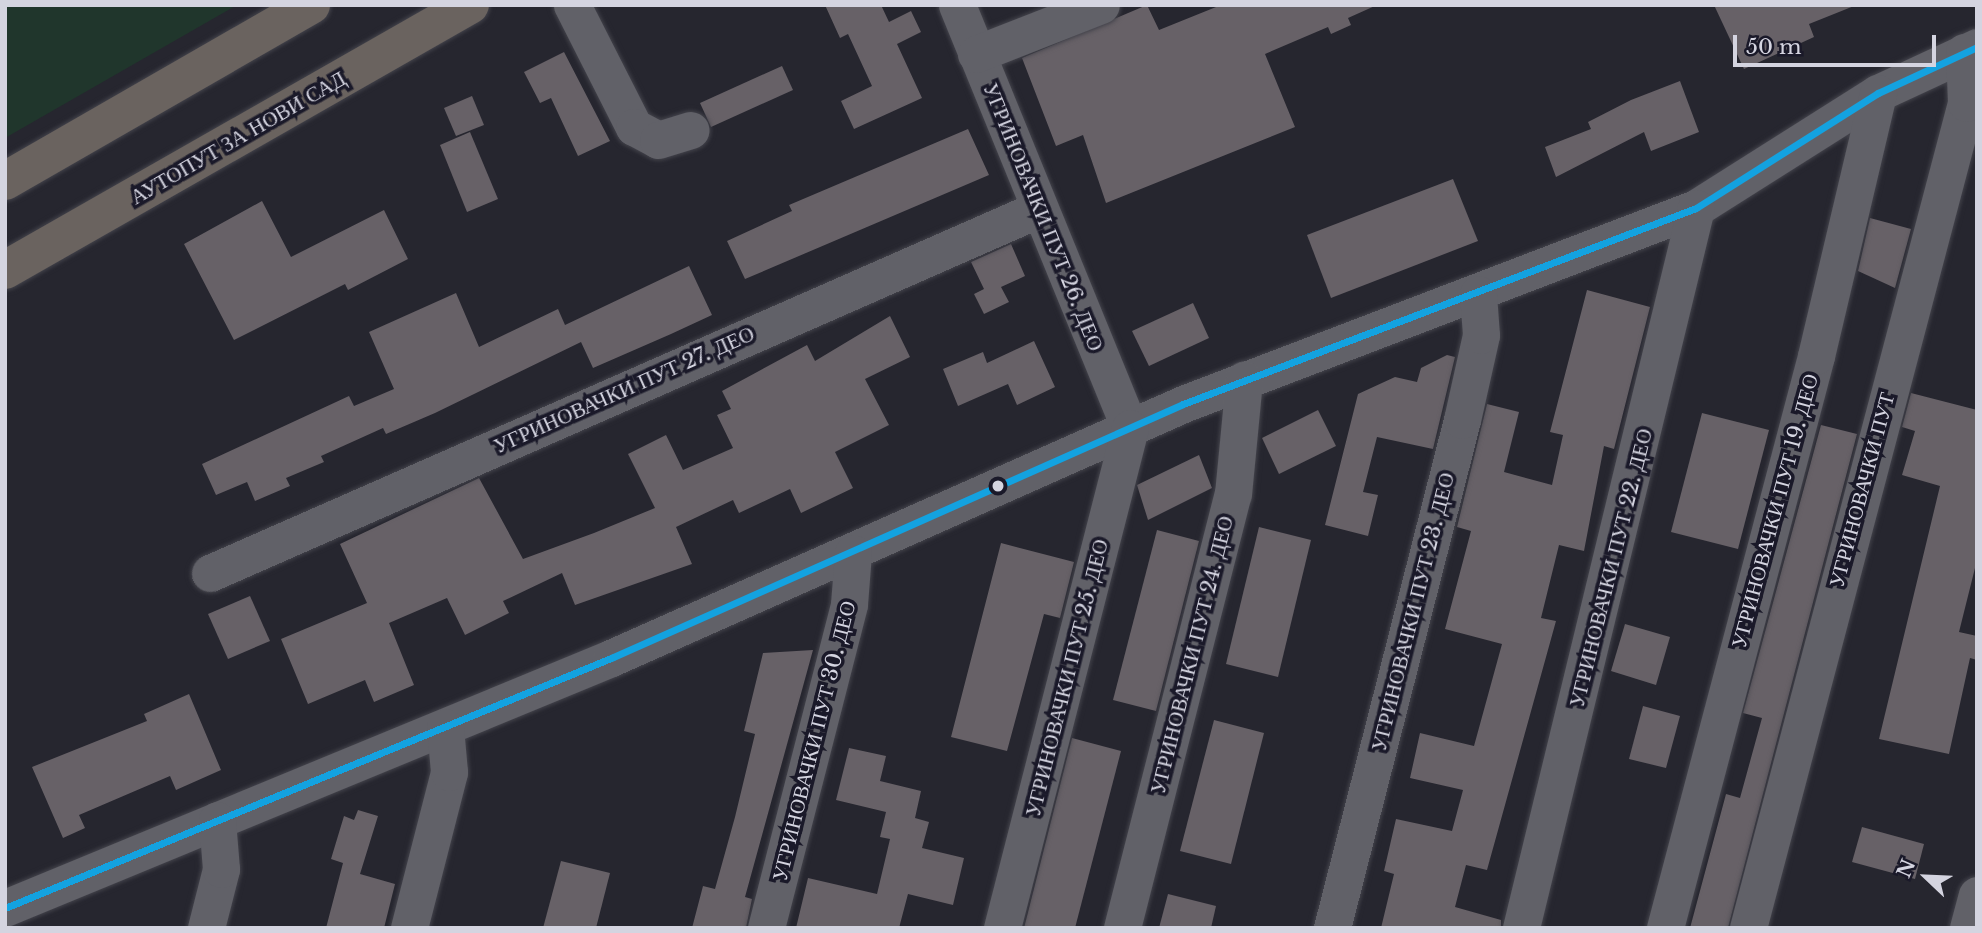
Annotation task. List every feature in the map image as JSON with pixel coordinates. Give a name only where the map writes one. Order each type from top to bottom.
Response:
[{"type":"main road","points":[[5,181],[311,5]]},
{"type":"main road","name":"АУТОПУТ ЗА НОВИ САД","points":[[5,270],[470,5]]},
{"type":"street","points":[[572,5],[634,127],[658,140],[691,130]]},
{"type":"street","name":"УГРИНОВАЧКИ ПУТ 26. ДЕО","points":[[957,5],[1129,428]]},
{"type":"street","points":[[976,54],[1101,5]]},
{"type":"street","name":"УГРИНОВАЧКИ ПУТ","points":[[25,911],[218,820],[445,727],[853,553],[1129,428],[1244,380],[1478,294],[1696,208],[1878,93],[1971,50]]},
{"type":"street","name":"УГРИНОВАЧКИ ПУТ","points":[[1748,928],[1966,103],[1971,50]]},
{"type":"street","name":"УГРИНОВАЧКИ ПУТ 19. ДЕО","points":[[1665,928],[1816,355],[1878,93]]},
{"type":"street","name":"УГРИНОВАЧКИ ПУТ 22. ДЕО","points":[[1521,928],[1681,287],[1696,208]]},
{"type":"street","name":"УГРИНОВАЧКИ ПУТ 27. ДЕО","points":[[210,573],[1039,209]]},
{"type":"street","name":"УГРИНОВАЧКИ ПУТ 23. ДЕО","points":[[1332,928],[1482,335],[1478,294]]},
{"type":"street","name":"УГРИНОВАЧКИ ПУТ 24. ДЕО","points":[[1122,928],[1233,495],[1244,380]]},
{"type":"street","name":"УГРИНОВАЧКИ ПУТ 25. ДЕО","points":[[1002,928],[1129,428]]},
{"type":"street","name":"УГРИНОВАЧКИ ПУТ 30. ДЕО","points":[[766,928],[849,604],[853,553]]},
{"type":"street","points":[[410,928],[449,772],[445,727]]},
{"type":"street","points":[[206,928],[222,869],[218,820]]},
{"type":"street","points":[[1968,928],[1977,895]]},
{"type":"green space","points":[[5,5],[237,5],[5,138]]},
{"type":"building","points":[[825,5],[881,5],[889,22],[911,11],[921,32],[897,44],[922,98],[854,129],[841,101],[872,86],[848,34],[840,38]]},
{"type":"building","points":[[1147,5],[1159,30],[1221,5],[1377,5],[1348,18],[1351,25],[1331,34],[1328,27],[1265,54],[1295,127],[1106,203],[1083,135],[1056,146],[1022,58]]},
{"type":"building","points":[[1714,5],[1854,6],[1809,24],[1814,37],[1744,69]]},
{"type":"building","points":[[564,52],[610,141],[578,156],[551,98],[540,103],[524,72]]},
{"type":"building","points":[[782,66],[793,90],[711,127],[700,103]]},
{"type":"building","points":[[1680,81],[1699,132],[1651,151],[1644,132],[1556,177],[1545,147],[1591,129],[1588,122],[1631,100]]},
{"type":"building","points":[[472,96],[484,125],[456,136],[444,108]]},
{"type":"building","points":[[968,129],[989,175],[745,279],[727,241],[792,211],[789,205]]},
{"type":"building","points":[[470,132],[498,199],[467,212],[440,145]]},
{"type":"building","points":[[1453,179],[1478,241],[1331,298],[1307,235]]},
{"type":"building","points":[[262,201],[291,257],[384,210],[408,259],[348,290],[345,284],[234,340],[184,244]]},
{"type":"building","points":[[1870,218],[1911,229],[1895,288],[1858,271]]},
{"type":"building","points":[[1011,244],[1025,276],[1001,287],[1009,302],[984,314],[974,294],[984,289],[971,262]]},
{"type":"building","points":[[689,266],[712,315],[593,368],[581,342],[435,413],[386,434],[383,428],[321,456],[324,462],[286,478],[290,486],[255,501],[247,482],[216,495],[202,464],[349,396],[354,406],[394,389],[369,332],[456,293],[479,347],[558,309],[565,325]]},
{"type":"building","points":[[1587,290],[1650,307],[1614,449],[1604,446],[1584,551],[1559,545],[1541,618],[1556,621],[1487,870],[1466,865],[1455,907],[1501,920],[1501,928],[1381,928],[1394,874],[1384,871],[1396,819],[1452,831],[1463,790],[1410,778],[1420,733],[1474,746],[1502,644],[1445,629],[1471,531],[1457,527],[1487,404],[1519,412],[1504,472],[1552,485],[1563,435],[1550,432]]},
{"type":"building","points":[[1193,303],[1209,338],[1149,366],[1132,331]]},
{"type":"building","points":[[890,316],[910,357],[865,379],[889,425],[835,452],[853,488],[801,513],[790,489],[739,513],[733,500],[676,527],[692,564],[575,605],[562,573],[503,601],[509,613],[465,635],[447,598],[389,623],[414,685],[374,702],[365,680],[308,704],[281,639],[367,603],[340,544],[479,478],[523,559],[655,508],[628,454],[666,435],[683,470],[733,448],[717,415],[731,409],[722,391],[807,345],[815,361]]},
{"type":"building","points":[[1034,341],[1055,387],[1017,405],[1008,384],[958,406],[943,369],[983,352],[987,363]]},
{"type":"building","points":[[1447,355],[1455,357],[1433,449],[1377,437],[1363,492],[1378,495],[1368,536],[1325,525],[1358,394],[1395,377],[1417,382],[1421,368]]},
{"type":"building","points":[[1911,393],[1977,410],[1977,560],[1959,632],[1977,636],[1977,660],[1970,658],[1949,754],[1879,739],[1940,486],[1902,475],[1915,431],[1902,427]]},
{"type":"building","points":[[1318,410],[1336,446],[1279,474],[1262,438]]},
{"type":"building","points":[[1702,413],[1769,430],[1738,549],[1671,532]]},
{"type":"building","points":[[1821,425],[1857,434],[1728,928],[1690,928],[1726,794],[1740,798],[1762,718],[1743,713]]},
{"type":"building","points":[[1199,455],[1212,488],[1148,520],[1137,485]]},
{"type":"building","points":[[1259,527],[1311,540],[1278,677],[1226,664]]},
{"type":"building","points":[[1157,530],[1199,541],[1156,711],[1113,700]]},
{"type":"building","points":[[1001,543],[1074,562],[1060,618],[1044,614],[1007,751],[951,737]]},
{"type":"building","points":[[250,596],[270,641],[228,659],[208,614]]},
{"type":"building","points":[[1625,624],[1670,637],[1656,685],[1611,671]]},
{"type":"building","points":[[813,650],[745,897],[752,899],[746,928],[692,928],[703,886],[715,889],[735,817],[755,734],[744,731],[763,653]]},
{"type":"building","points":[[189,694],[221,770],[176,790],[170,776],[79,815],[85,828],[63,838],[32,767],[147,721],[144,714]]},
{"type":"building","points":[[1643,706],[1680,716],[1666,768],[1629,759]]},
{"type":"building","points":[[1214,720],[1264,733],[1231,864],[1180,851]]},
{"type":"building","points":[[1072,738],[1121,751],[1075,928],[1024,928]]},
{"type":"building","points":[[849,748],[886,756],[880,781],[921,791],[915,818],[929,822],[922,848],[964,858],[953,905],[908,894],[899,928],[796,928],[808,878],[877,894],[890,839],[880,837],[886,812],[836,800]]},
{"type":"building","points":[[358,810],[378,816],[360,874],[395,884],[384,928],[326,928],[343,863],[331,859],[344,816],[354,820]]},
{"type":"building","points":[[1862,827],[1924,844],[1915,879],[1852,862]]},
{"type":"building","points":[[561,861],[610,873],[596,928],[543,928]]},
{"type":"building","points":[[1168,894],[1216,906],[1211,928],[1159,928]]},
{"type":"transit line","points":[[5,908],[611,658],[1183,404],[1696,208],[1878,93],[1977,47]]}]
